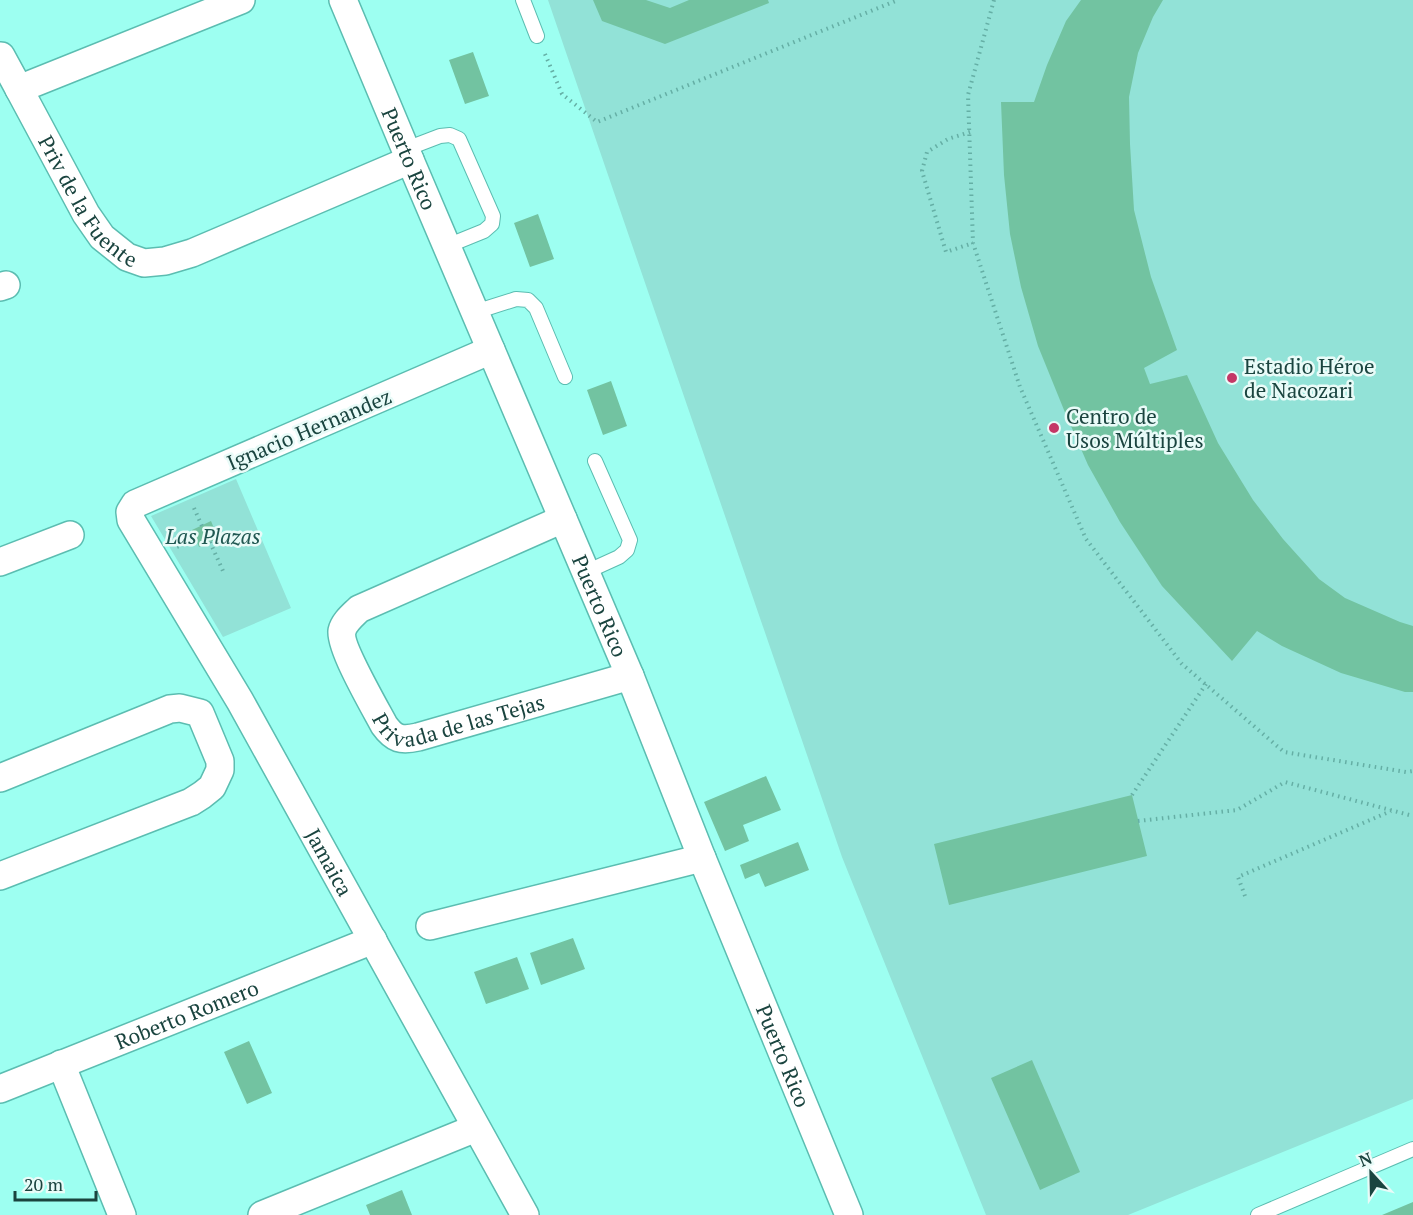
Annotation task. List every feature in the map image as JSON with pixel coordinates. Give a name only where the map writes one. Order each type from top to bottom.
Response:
[{"type":"street","points":[[19,89],[241,0]]},
{"type":"street","name":"Puerto Rico","points":[[344,0],[630,676],[702,858],[849,1215]]},
{"type":"street","name":"Priv de la Fuente","points":[[1,56],[86,214],[102,237],[127,257],[144,263],[165,261],[192,253],[408,155]]},
{"type":"street","name":"Ignacio Hernandez","points":[[130,512],[135,504],[491,350]]},
{"type":"street","name":"Jamaica","points":[[130,512],[131,520],[240,701],[525,1215]]},
{"type":"street","name":"Privada de las Tejas","points":[[563,519],[359,609],[345,624],[342,633],[347,651],[390,734],[397,738],[407,739],[630,676]]},
{"type":"street","points":[[0,562],[70,535]]},
{"type":"street","points":[[204,720],[240,701]]},
{"type":"street","points":[[0,778],[170,709],[180,708],[200,713],[220,761],[220,770],[212,787],[191,802],[0,876]]},
{"type":"street","points":[[430,926],[702,858]]},
{"type":"street","name":"Roberto Romero","points":[[0,1089],[373,940]]},
{"type":"street","points":[[61,1064],[122,1215]]},
{"type":"street","points":[[262,1215],[476,1128]]},
{"type":"lane","points":[[522,0],[537,36]]},
{"type":"lane","points":[[408,155],[440,136],[450,135],[459,139],[493,216],[492,224],[484,231],[447,246]]},
{"type":"lane","points":[[475,312],[516,299],[528,300],[536,308],[565,376]]},
{"type":"lane","points":[[585,572],[619,557],[627,550],[630,540],[595,461]]},
{"type":"lane","points":[[1258,1215],[1413,1149]]},
{"type":"path","points":[[537,36],[562,94],[597,122],[898,0]]},
{"type":"path","points":[[994,0],[968,96],[973,243],[1020,387],[1086,539],[1182,664],[1284,752],[1406,772],[1413,771]]},
{"type":"path","points":[[970,132],[948,139],[927,152],[922,171],[946,252],[973,243]]},
{"type":"path","points":[[190,499],[202,525]]},
{"type":"path","points":[[171,550],[196,539]]},
{"type":"path","points":[[210,542],[223,571]]},
{"type":"path","points":[[1132,795],[1206,684]]},
{"type":"path","points":[[1138,821],[1237,810],[1285,782],[1413,816]]},
{"type":"path","points":[[1245,896],[1238,877],[1392,810]]},
{"type":"green space","name":"Centro de Usos Múltiples","points":[[548,0],[1413,0],[1413,1099],[1128,1215],[986,1215],[842,857]]},
{"type":"green space","name":"Las Plazas","points":[[236,479],[291,608],[223,637],[151,516]]},
{"type":"building","points":[[593,0],[646,0],[670,8],[689,0],[768,0],[769,3],[665,44],[602,21]]},
{"type":"building","points":[[1081,0],[1163,0],[1138,53],[1129,97],[1134,210],[1151,277],[1177,350],[1144,368],[1150,384],[1187,375],[1218,443],[1253,500],[1283,539],[1319,579],[1345,598],[1413,626],[1413,692],[1405,692],[1341,673],[1282,646],[1257,631],[1232,661],[1162,586],[1120,522],[1088,465],[1038,346],[1021,287],[1010,234],[1004,175],[1001,102],[1034,102],[1066,21]]},
{"type":"building","points":[[473,52],[489,96],[465,104],[449,60]]},
{"type":"building","points":[[538,214],[554,259],[530,267],[514,223]]},
{"type":"building","points":[[611,381],[627,426],[603,435],[587,390]]},
{"type":"building","points":[[211,521],[218,538],[199,547],[192,530]]},
{"type":"building","points":[[766,776],[781,810],[743,825],[749,841],[725,851],[704,802]]},
{"type":"building","points":[[1132,795],[1147,856],[949,905],[934,844]]},
{"type":"building","points":[[798,842],[809,870],[765,887],[759,873],[745,879],[740,865]]},
{"type":"building","points":[[573,938],[585,969],[541,985],[530,953]]},
{"type":"building","points":[[517,957],[529,989],[486,1004],[474,972]]},
{"type":"building","points":[[249,1041],[272,1093],[247,1104],[224,1052]]},
{"type":"building","points":[[1032,1060],[1080,1172],[1040,1190],[991,1078]]},
{"type":"building","points":[[402,1190],[412,1215],[370,1215],[366,1205]]},
{"type":"building","points":[[1413,1202],[1413,1215],[1382,1215]]},
{"type":"place","name":"Estadio Héroe de Nacozari","points":[[1232,378]]},
{"type":"place","name":"Centro de Usos Múltiples","points":[[1054,428]]}]
